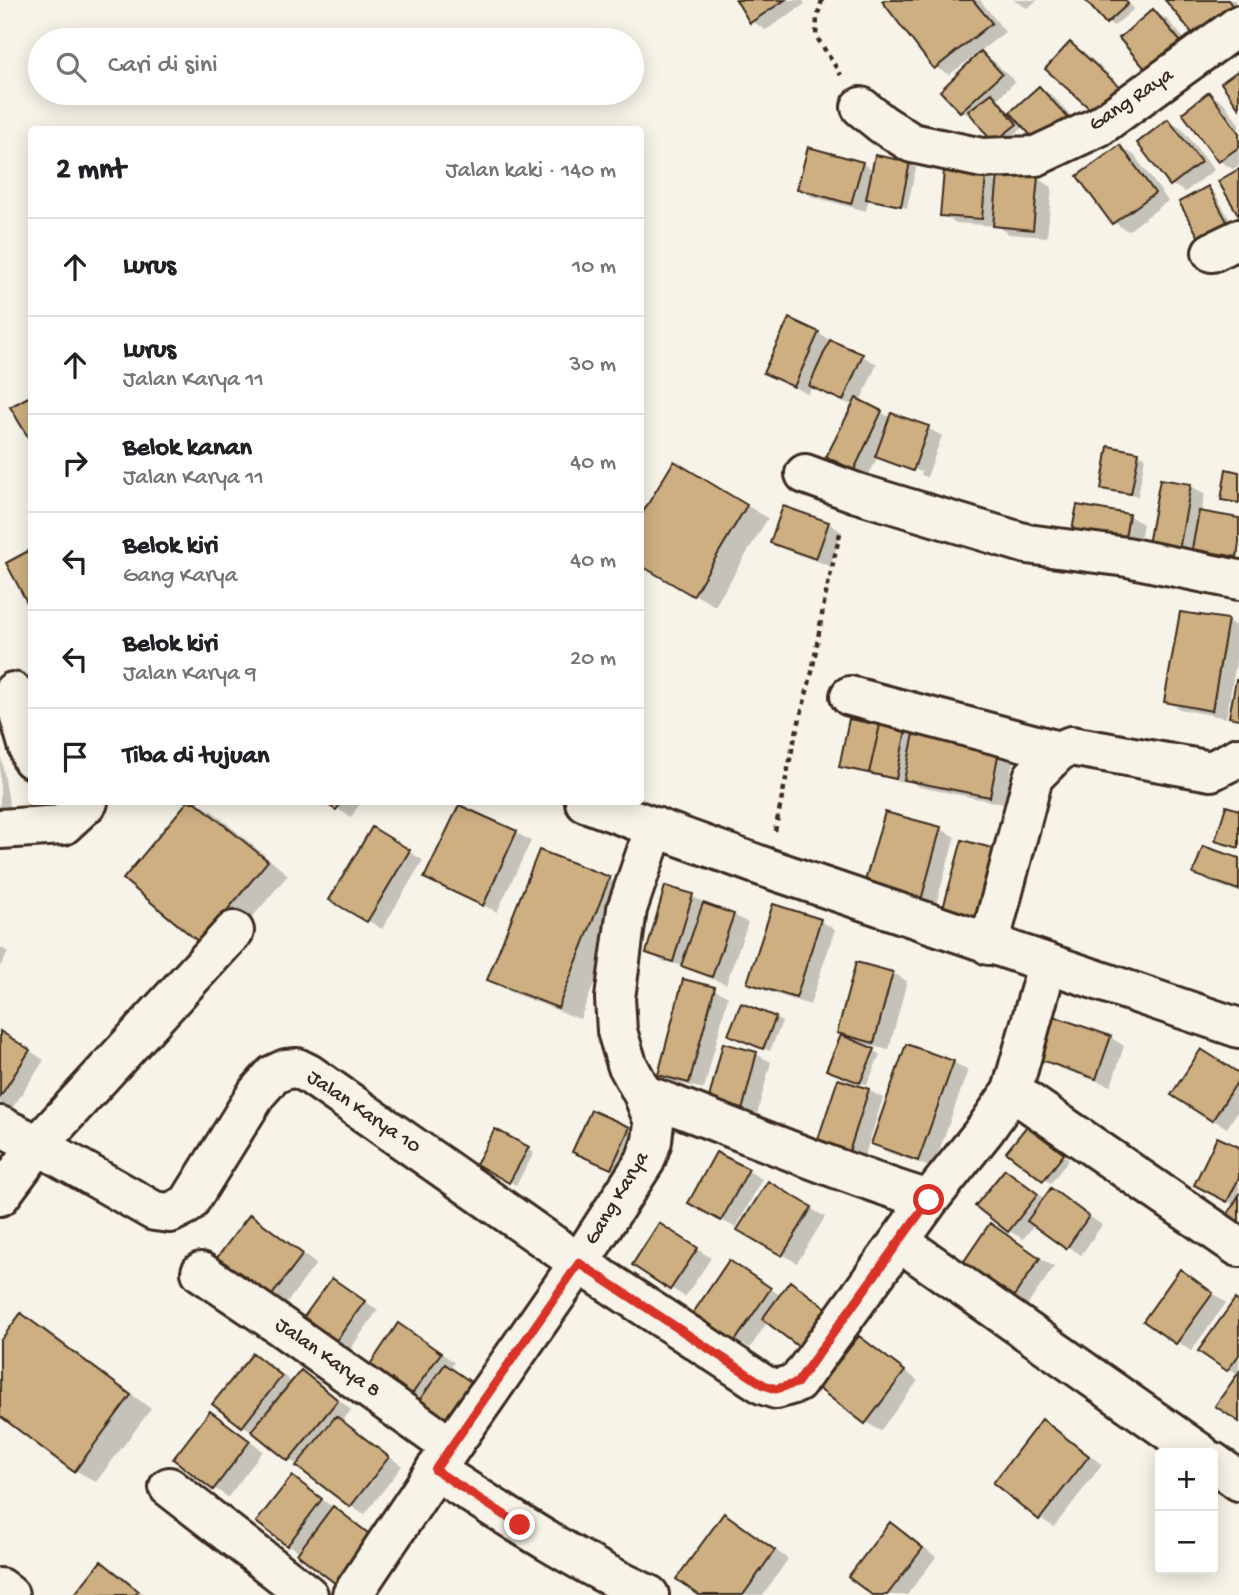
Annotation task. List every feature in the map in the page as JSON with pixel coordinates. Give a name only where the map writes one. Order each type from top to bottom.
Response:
[{"type":"street","name":"Gang Raya","points":[[861,107],[912,143],[982,158],[1036,156],[1100,125],[1239,25]]},
{"type":"street","points":[[805,474],[857,493],[1027,544],[1127,557],[1239,580]]},
{"type":"street","points":[[13,692],[28,745]]},
{"type":"street","points":[[850,696],[1059,751]]},
{"type":"street","points":[[989,945],[1033,776],[1059,751],[1071,746],[1211,771],[1239,757]]},
{"type":"street","points":[[0,830],[47,814],[63,825],[85,805]]},
{"type":"street","points":[[593,805],[989,945],[1239,1028]]},
{"type":"street","name":"Gang Karya","points":[[352,1595],[579,1263],[645,1161],[653,1141],[654,1122],[627,1064],[617,1031],[615,998],[626,909],[655,827]]},
{"type":"street","points":[[0,1196],[38,1145],[234,931]]},
{"type":"street","points":[[579,1263],[764,1385],[776,1389],[797,1383],[929,1200],[985,1130],[1012,1091],[1047,965]]},
{"type":"street","name":"Jalan Karya 10","points":[[38,1145],[155,1211],[170,1213],[188,1204],[257,1093],[274,1075],[286,1069],[297,1068],[579,1263]]},
{"type":"street","points":[[1012,1091],[1239,1247]]},
{"type":"street","points":[[643,1094],[873,1183],[929,1200]]},
{"type":"street","points":[[0,1126],[38,1145]]},
{"type":"street","points":[[900,1242],[1193,1448]]},
{"type":"street","name":"Jalan Karya 8","points":[[201,1272],[262,1313],[443,1459],[520,1525],[612,1578],[649,1595]]},
{"type":"street","points":[[1218,1466],[1239,1481]]},
{"type":"street","points":[[169,1487],[308,1595]]},
{"type":"street","points":[[0,1588],[9,1595]]},
{"type":"path","points":[[822,0],[816,36],[861,107]]},
{"type":"path","points":[[767,868],[793,745],[812,672],[835,550],[842,526],[857,493]]},
{"type":"building","points":[[736,0],[785,0],[750,23]]},
{"type":"building","points":[[973,0],[992,23],[934,69],[882,1]]},
{"type":"building","points":[[1085,0],[1125,0],[1128,4],[1106,24]]},
{"type":"building","points":[[1165,0],[1228,0],[1235,9],[1197,39]]},
{"type":"building","points":[[1153,9],[1186,48],[1152,77],[1119,38]]},
{"type":"building","points":[[1070,42],[1121,88],[1097,115],[1045,69]]},
{"type":"building","points":[[981,51],[1002,74],[960,112],[940,91]]},
{"type":"building","points":[[1239,70],[1239,108],[1221,83]]},
{"type":"building","points":[[1039,86],[1070,120],[1040,146],[1010,112]]},
{"type":"building","points":[[1209,92],[1239,133],[1239,147],[1218,162],[1182,113]]},
{"type":"building","points":[[992,93],[1017,124],[993,143],[968,111]]},
{"type":"building","points":[[1168,119],[1201,162],[1170,186],[1137,143]]},
{"type":"building","points":[[1120,145],[1155,193],[1112,224],[1077,176]]},
{"type":"building","points":[[808,147],[863,162],[851,204],[797,189]]},
{"type":"building","points":[[875,155],[910,162],[901,206],[866,199]]},
{"type":"building","points":[[1239,169],[1239,216],[1218,181]]},
{"type":"building","points":[[944,171],[986,175],[982,219],[940,216]]},
{"type":"building","points":[[998,174],[1038,177],[1033,230],[993,226]]},
{"type":"building","points":[[1208,186],[1230,227],[1202,243],[1179,202]]},
{"type":"building","points":[[789,318],[819,332],[794,387],[763,373]]},
{"type":"building","points":[[830,340],[863,354],[843,401],[809,386]]},
{"type":"building","points":[[28,397],[28,437],[10,407]]},
{"type":"building","points":[[856,398],[882,411],[854,470],[826,457]]},
{"type":"building","points":[[891,413],[929,426],[913,471],[875,457]]},
{"type":"building","points":[[1108,446],[1139,452],[1131,494],[1101,489]]},
{"type":"building","points":[[674,461],[747,505],[693,596],[644,567],[644,510]]},
{"type":"building","points":[[1226,469],[1239,472],[1239,503],[1221,500]]},
{"type":"building","points":[[1160,479],[1191,484],[1178,556],[1147,550]]},
{"type":"building","points":[[1077,505],[1129,514],[1124,544],[1071,535]]},
{"type":"building","points":[[783,506],[829,522],[816,559],[770,543]]},
{"type":"building","points":[[1199,511],[1239,518],[1237,557],[1192,549]]},
{"type":"building","points":[[28,551],[28,604],[6,563]]},
{"type":"building","points":[[1180,612],[1228,619],[1212,711],[1164,702]]},
{"type":"building","points":[[1236,680],[1239,681],[1239,719],[1229,717]]},
{"type":"building","points":[[849,719],[880,725],[869,773],[839,767]]},
{"type":"building","points":[[880,725],[906,730],[896,779],[869,773]]},
{"type":"building","points":[[914,734],[999,751],[990,797],[904,780]]},
{"type":"building","points":[[185,805],[200,805],[268,861],[200,943],[123,879]]},
{"type":"building","points":[[459,805],[517,831],[483,906],[424,878]]},
{"type":"building","points":[[1226,806],[1239,810],[1239,848],[1215,841]]},
{"type":"building","points":[[885,812],[941,827],[920,904],[863,888]]},
{"type":"building","points":[[372,827],[410,850],[367,922],[329,900]]},
{"type":"building","points":[[962,840],[1003,851],[983,923],[942,912]]},
{"type":"building","points":[[1203,846],[1239,858],[1239,890],[1193,874]]},
{"type":"building","points":[[539,850],[610,877],[558,1008],[487,980]]},
{"type":"building","points":[[665,886],[693,894],[673,962],[646,953]]},
{"type":"building","points":[[703,903],[734,914],[712,977],[681,966]]},
{"type":"building","points":[[773,904],[821,919],[796,998],[747,983]]},
{"type":"building","points":[[856,962],[893,972],[874,1043],[837,1033]]},
{"type":"building","points":[[683,979],[715,987],[689,1083],[658,1075]]},
{"type":"building","points":[[741,1003],[776,1017],[763,1049],[728,1035]]},
{"type":"building","points":[[1053,1016],[1111,1036],[1096,1079],[1038,1059]]},
{"type":"building","points":[[0,1031],[30,1050],[0,1097]]},
{"type":"building","points":[[841,1035],[875,1049],[860,1083],[826,1070]]},
{"type":"building","points":[[723,1043],[757,1052],[741,1115],[707,1106]]},
{"type":"building","points":[[906,1044],[954,1061],[918,1161],[871,1144]]},
{"type":"building","points":[[1201,1049],[1239,1073],[1239,1079],[1212,1121],[1171,1095]]},
{"type":"building","points":[[838,1079],[869,1089],[849,1152],[817,1142]]},
{"type":"building","points":[[591,1110],[630,1127],[611,1169],[572,1152]]},
{"type":"building","points":[[1027,1126],[1064,1154],[1043,1181],[1006,1152]]},
{"type":"building","points":[[495,1129],[529,1147],[509,1183],[476,1164]]},
{"type":"building","points":[[1217,1137],[1239,1147],[1239,1178],[1227,1202],[1194,1185]]},
{"type":"building","points":[[716,1152],[749,1169],[721,1221],[688,1203]]},
{"type":"building","points":[[1005,1169],[1038,1194],[1008,1232],[975,1206]]},
{"type":"building","points":[[768,1181],[812,1207],[782,1256],[737,1230]]},
{"type":"building","points":[[1051,1188],[1089,1216],[1066,1249],[1027,1221]]},
{"type":"building","points":[[1239,1195],[1239,1227],[1225,1219]]},
{"type":"building","points":[[250,1214],[303,1254],[263,1307],[210,1267]]},
{"type":"building","points":[[659,1223],[698,1248],[670,1290],[632,1265]]},
{"type":"building","points":[[990,1223],[1040,1258],[1006,1308],[956,1273]]},
{"type":"building","points":[[729,1260],[771,1288],[735,1341],[693,1313]]},
{"type":"building","points":[[1180,1269],[1213,1293],[1176,1344],[1143,1321]]},
{"type":"building","points":[[332,1278],[365,1301],[330,1349],[298,1325]]},
{"type":"building","points":[[790,1281],[836,1315],[807,1353],[762,1319]]},
{"type":"building","points":[[1235,1299],[1239,1302],[1239,1355],[1227,1371],[1198,1351]]},
{"type":"building","points":[[21,1313],[131,1395],[74,1472],[0,1416],[0,1341]]},
{"type":"building","points":[[398,1323],[441,1353],[405,1404],[363,1375]]},
{"type":"building","points":[[859,1336],[905,1371],[865,1424],[818,1388]]},
{"type":"building","points":[[253,1353],[282,1376],[242,1427],[212,1404]]},
{"type":"building","points":[[445,1364],[471,1382],[440,1426],[414,1408]]},
{"type":"building","points":[[301,1370],[338,1400],[288,1461],[251,1431]]},
{"type":"building","points":[[1239,1372],[1239,1422],[1215,1406]]},
{"type":"building","points":[[210,1411],[250,1441],[213,1490],[173,1459]]},
{"type":"building","points":[[336,1416],[389,1457],[350,1507],[296,1466]]},
{"type":"building","points":[[1042,1419],[1089,1456],[1039,1520],[993,1483]]},
{"type":"building","points":[[292,1476],[322,1499],[287,1546],[256,1522]]},
{"type":"building","points":[[333,1506],[373,1537],[336,1584],[297,1554]]},
{"type":"building","points":[[724,1513],[775,1550],[743,1595],[699,1595],[676,1579]]},
{"type":"building","points":[[890,1522],[923,1548],[887,1595],[872,1595],[848,1577]]},
{"type":"building","points":[[101,1561],[138,1591],[135,1595],[74,1595]]},
{"type":"route","points":[[520,1525],[435,1470],[579,1263],[764,1385],[776,1389],[797,1383],[929,1200]]}]
